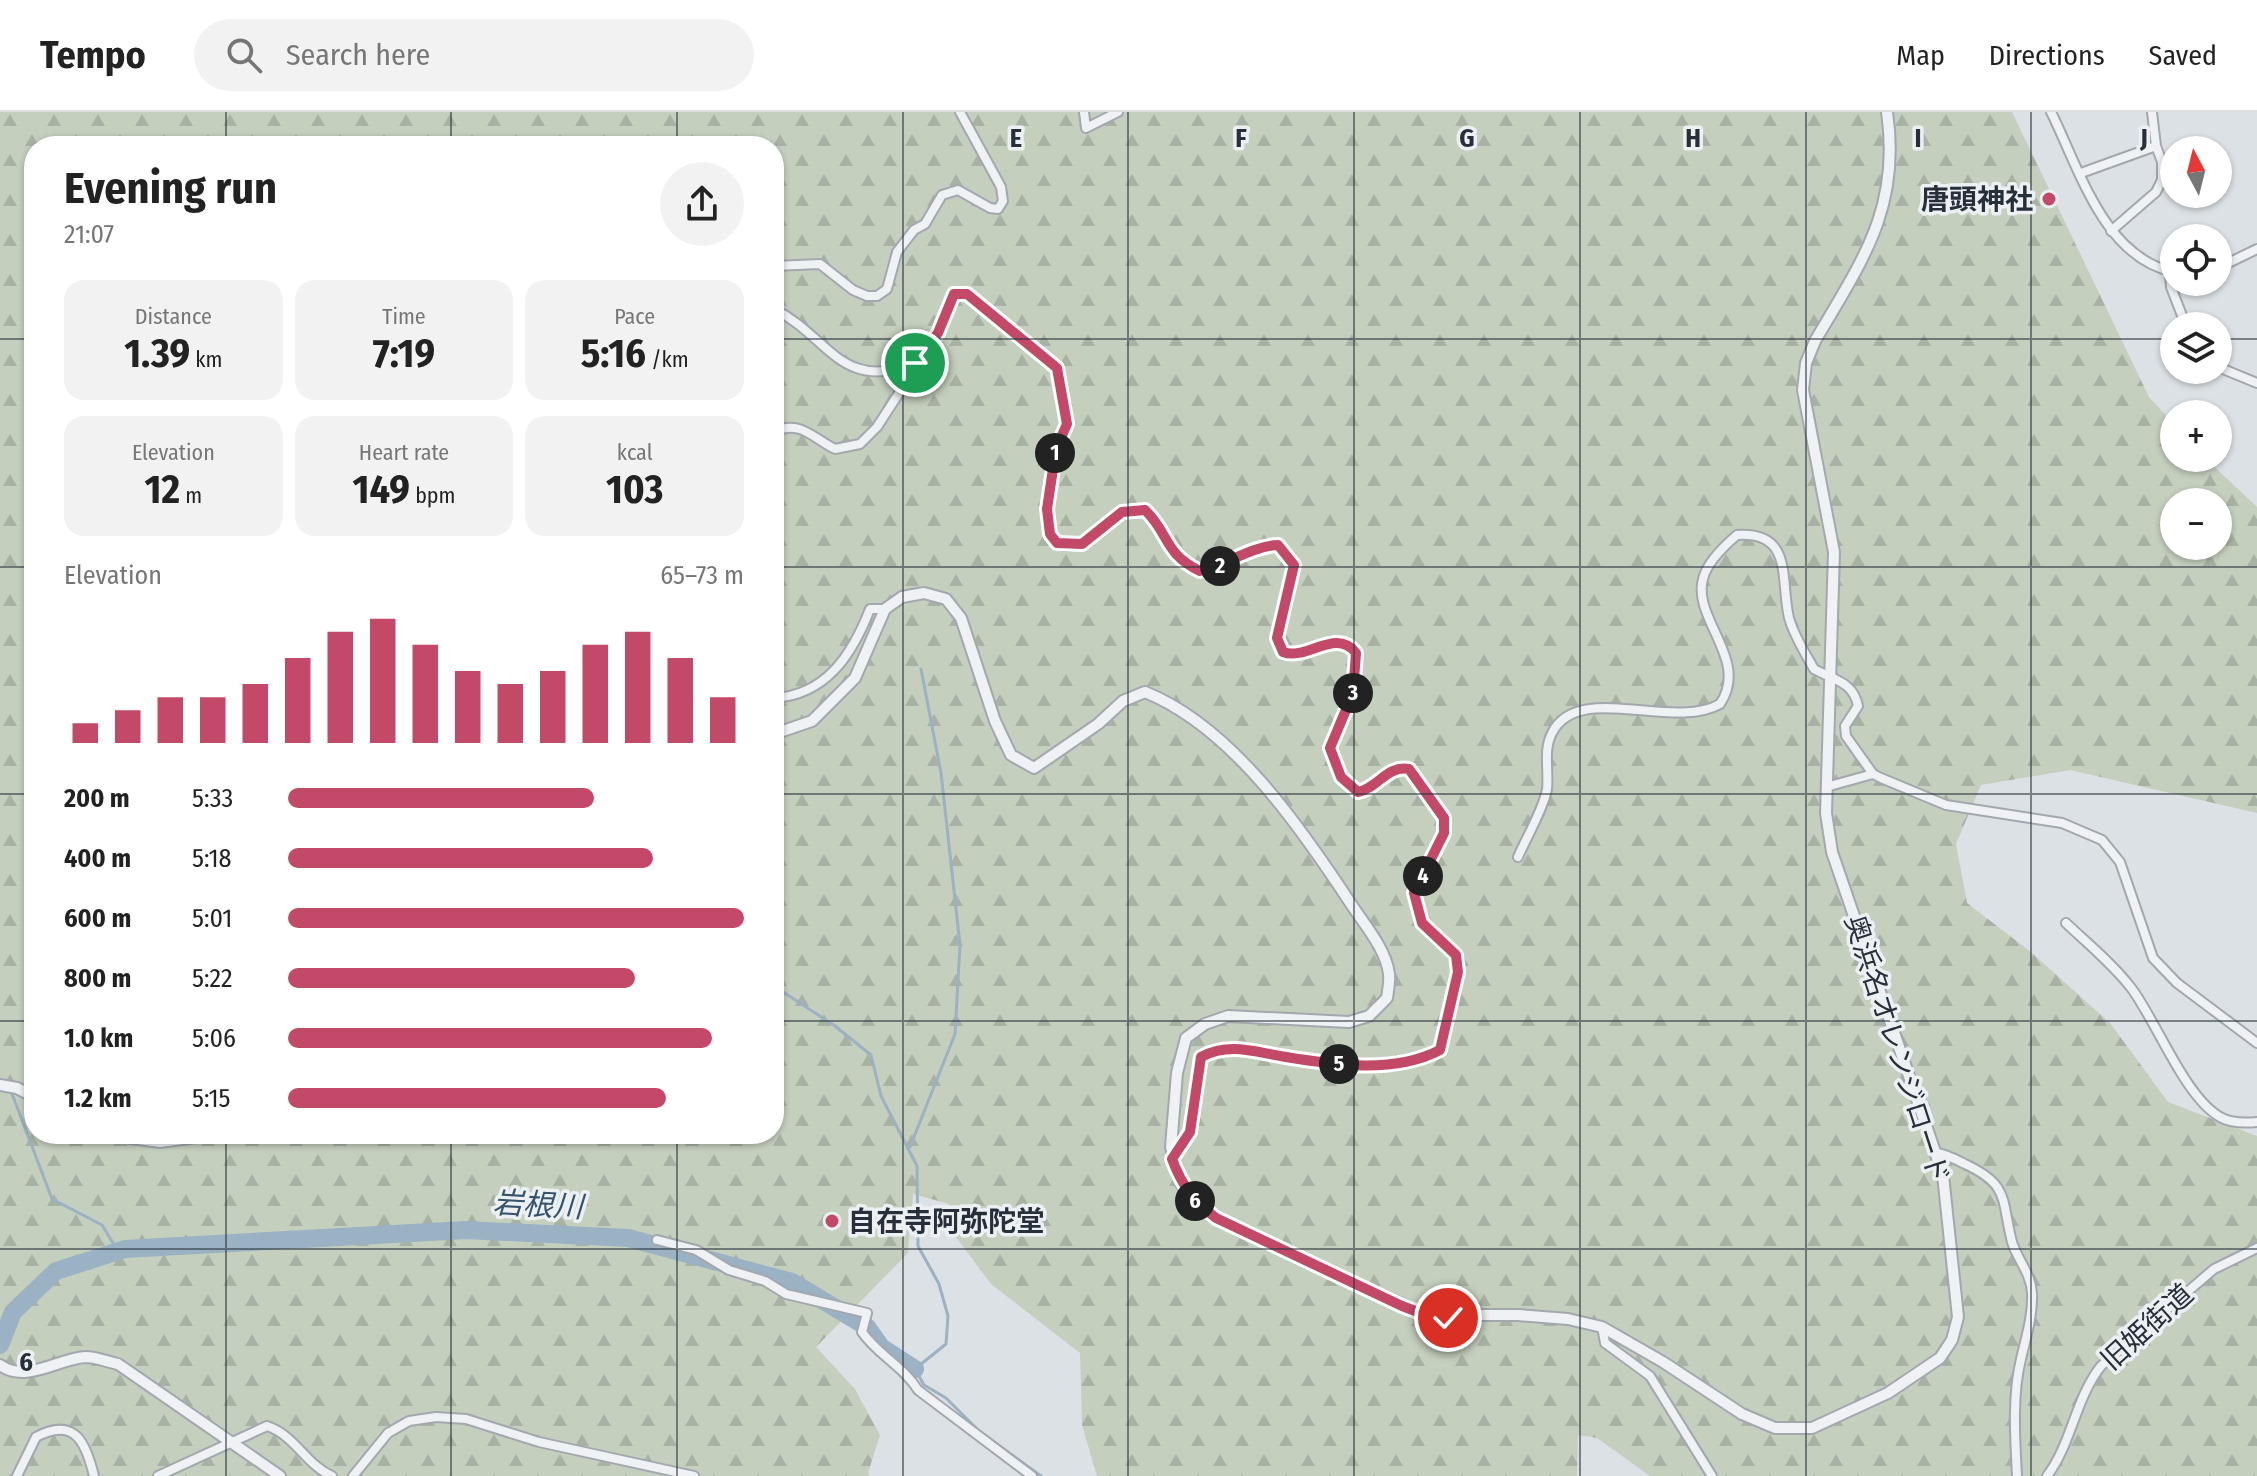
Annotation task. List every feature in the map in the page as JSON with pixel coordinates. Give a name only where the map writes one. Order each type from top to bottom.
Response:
[{"type":"street","points":[[784,264],[807,261],[820,264],[853,290],[867,296],[877,296],[887,289],[897,252],[914,230],[925,224],[942,195],[958,190],[990,208],[998,209],[1003,201],[1001,187],[960,112]]},
{"type":"street","points":[[1084,112],[1086,128],[1118,112]]},
{"type":"street","name":"奥浜名オレンジロード","points":[[885,609],[902,597],[924,593],[946,599],[961,618],[995,721],[1011,755],[1034,768],[1098,724],[1123,701],[1145,692],[1169,702],[1266,786],[1309,840],[1381,951],[1389,973],[1387,998],[1369,1016],[1349,1022],[1228,1016],[1205,1024],[1186,1038],[1177,1073],[1172,1159],[1180,1182],[1196,1203],[1216,1218],[1426,1315],[1448,1318],[1518,1315],[1568,1319],[1602,1327],[1663,1362],[1742,1414],[1775,1428],[1812,1428],[1888,1393],[1940,1358],[1952,1340],[1958,1317],[1950,1225],[1937,1153],[1832,852],[1826,787],[1834,552],[1803,390],[1806,363],[1815,341],[1883,214],[1891,169],[1887,112]]},
{"type":"street","points":[[2051,112],[2111,231],[2150,263],[2160,267]]},
{"type":"street","points":[[2111,231],[2156,192],[2163,170],[2156,146],[2152,112]]},
{"type":"street","points":[[2081,173],[2156,146]]},
{"type":"street","points":[[2232,261],[2257,249]]},
{"type":"street","points":[[784,427],[800,427],[835,449],[860,444],[877,427],[915,363],[938,333],[954,294],[967,294],[1057,368],[1067,424],[1056,449],[1047,509],[1050,534],[1057,543],[1082,544],[1122,512],[1145,510],[1154,518],[1171,552],[1200,571],[1225,565],[1266,546],[1278,545],[1294,565],[1277,638],[1283,652],[1301,653],[1339,642],[1351,646],[1356,653],[1353,693],[1330,742],[1332,762],[1341,777],[1358,792],[1369,790],[1391,770],[1409,769],[1444,818],[1444,833],[1414,893],[1422,923],[1456,955],[1458,972],[1440,1050],[1421,1059],[1349,1065],[1221,1046],[1201,1057],[1190,1132],[1172,1159]]},
{"type":"street","points":[[784,317],[849,366],[866,373],[895,371],[915,363]]},
{"type":"street","points":[[2232,373],[2257,383]]},
{"type":"street","points":[[1518,857],[1543,803],[1549,738],[1563,718],[1584,708],[1677,715],[1707,711],[1720,704],[1728,681],[1727,660],[1701,588],[1705,571],[1737,535],[1754,534],[1764,538],[1779,555],[1795,635],[1814,669],[1844,682],[1856,697],[1858,706],[1845,726],[1846,736],[1873,774],[1946,805],[2062,823],[2088,831],[2102,840],[2120,862],[2153,958],[2177,983],[2257,1043]]},
{"type":"street","points":[[784,698],[796,697],[834,675],[870,609],[885,609],[855,678],[812,721],[784,731]]},
{"type":"street","points":[[1826,787],[1873,774]]},
{"type":"street","points":[[2066,923],[2130,987],[2155,1023],[2175,1064],[2208,1107],[2221,1118],[2257,1122]]},
{"type":"street","points":[[0,1085],[24,1092]]},
{"type":"street","points":[[1937,1153],[1988,1174],[1997,1184],[2009,1215],[2012,1243],[2030,1283],[2031,1317],[2021,1359],[2017,1400],[2017,1476]]},
{"type":"street","points":[[657,1240],[696,1250],[729,1270],[765,1281],[786,1294],[867,1313],[862,1332],[873,1347],[907,1372],[918,1390],[1032,1476]]},
{"type":"street","name":"旧姫街道","points":[[2047,1476],[2056,1464],[2086,1385],[2101,1366],[2154,1323],[2196,1283],[2257,1248]]},
{"type":"street","points":[[1602,1327],[1605,1343],[1650,1376],[1712,1476]]},
{"type":"street","points":[[0,1365],[8,1371],[41,1370],[86,1357],[118,1364],[280,1476]]},
{"type":"street","points":[[353,1476],[388,1433],[409,1421],[436,1417],[466,1419],[539,1442],[694,1476]]},
{"type":"street","points":[[158,1476],[267,1426],[278,1430],[317,1469],[332,1476]]},
{"type":"street","points":[[17,1476],[36,1437],[62,1429],[76,1433],[83,1442],[94,1476]]},
{"type":"green space","points":[[0,112],[2012,112],[2149,397],[2160,409],[2160,472],[2220,472],[2257,507],[2257,813],[2070,770],[1981,785],[1956,844],[1967,903],[2031,952],[2110,1023],[2168,1102],[2257,1136],[2257,1476],[1650,1476],[1597,1438],[1578,1435],[1577,1476],[1097,1476],[1082,1425],[1080,1353],[991,1284],[953,1233],[949,1204],[913,1194],[908,1253],[816,1347],[855,1389],[880,1435],[868,1473],[870,1476],[0,1476]]},
{"type":"waterway","points":[[910,1147],[955,1034],[960,945],[941,773],[921,669]]},
{"type":"waterway","points":[[784,993],[835,1026],[871,1055],[881,1096],[917,1166],[918,1246],[939,1284],[948,1316],[946,1344],[915,1369],[924,1385],[946,1398],[979,1431],[1041,1476]]},
{"type":"waterway","points":[[11,1091],[24,1125]]},
{"type":"waterway","points":[[31,1144],[52,1199],[102,1225],[118,1251]]},
{"type":"waterway","name":"岩根川","points":[[0,1345],[13,1312],[56,1271],[125,1249],[466,1230],[628,1238],[792,1282],[867,1327],[881,1347],[915,1369]]},
{"type":"place","name":"唐頭神社","points":[[2049,199]]},
{"type":"place","name":"自在寺阿弥陀堂","points":[[832,1221]]},
{"type":"route","points":[[915,363],[938,333],[954,294],[967,294],[1057,368],[1067,424],[1056,449],[1047,509],[1050,534],[1057,543],[1064,546],[1082,544],[1122,512],[1145,510],[1154,518],[1171,552],[1200,571],[1225,565],[1266,546],[1278,545],[1294,565],[1277,638],[1283,652],[1301,653],[1339,642],[1351,646],[1356,653],[1357,674],[1353,693],[1330,742],[1332,762],[1352,790],[1358,792],[1369,790],[1391,770],[1400,767],[1409,769],[1444,818],[1444,833],[1414,893],[1422,923],[1456,955],[1458,972],[1440,1050],[1421,1059],[1382,1065],[1349,1065],[1221,1046],[1201,1057],[1190,1132],[1172,1159],[1180,1182],[1196,1203],[1216,1218],[1402,1306],[1426,1315],[1448,1318]]}]
